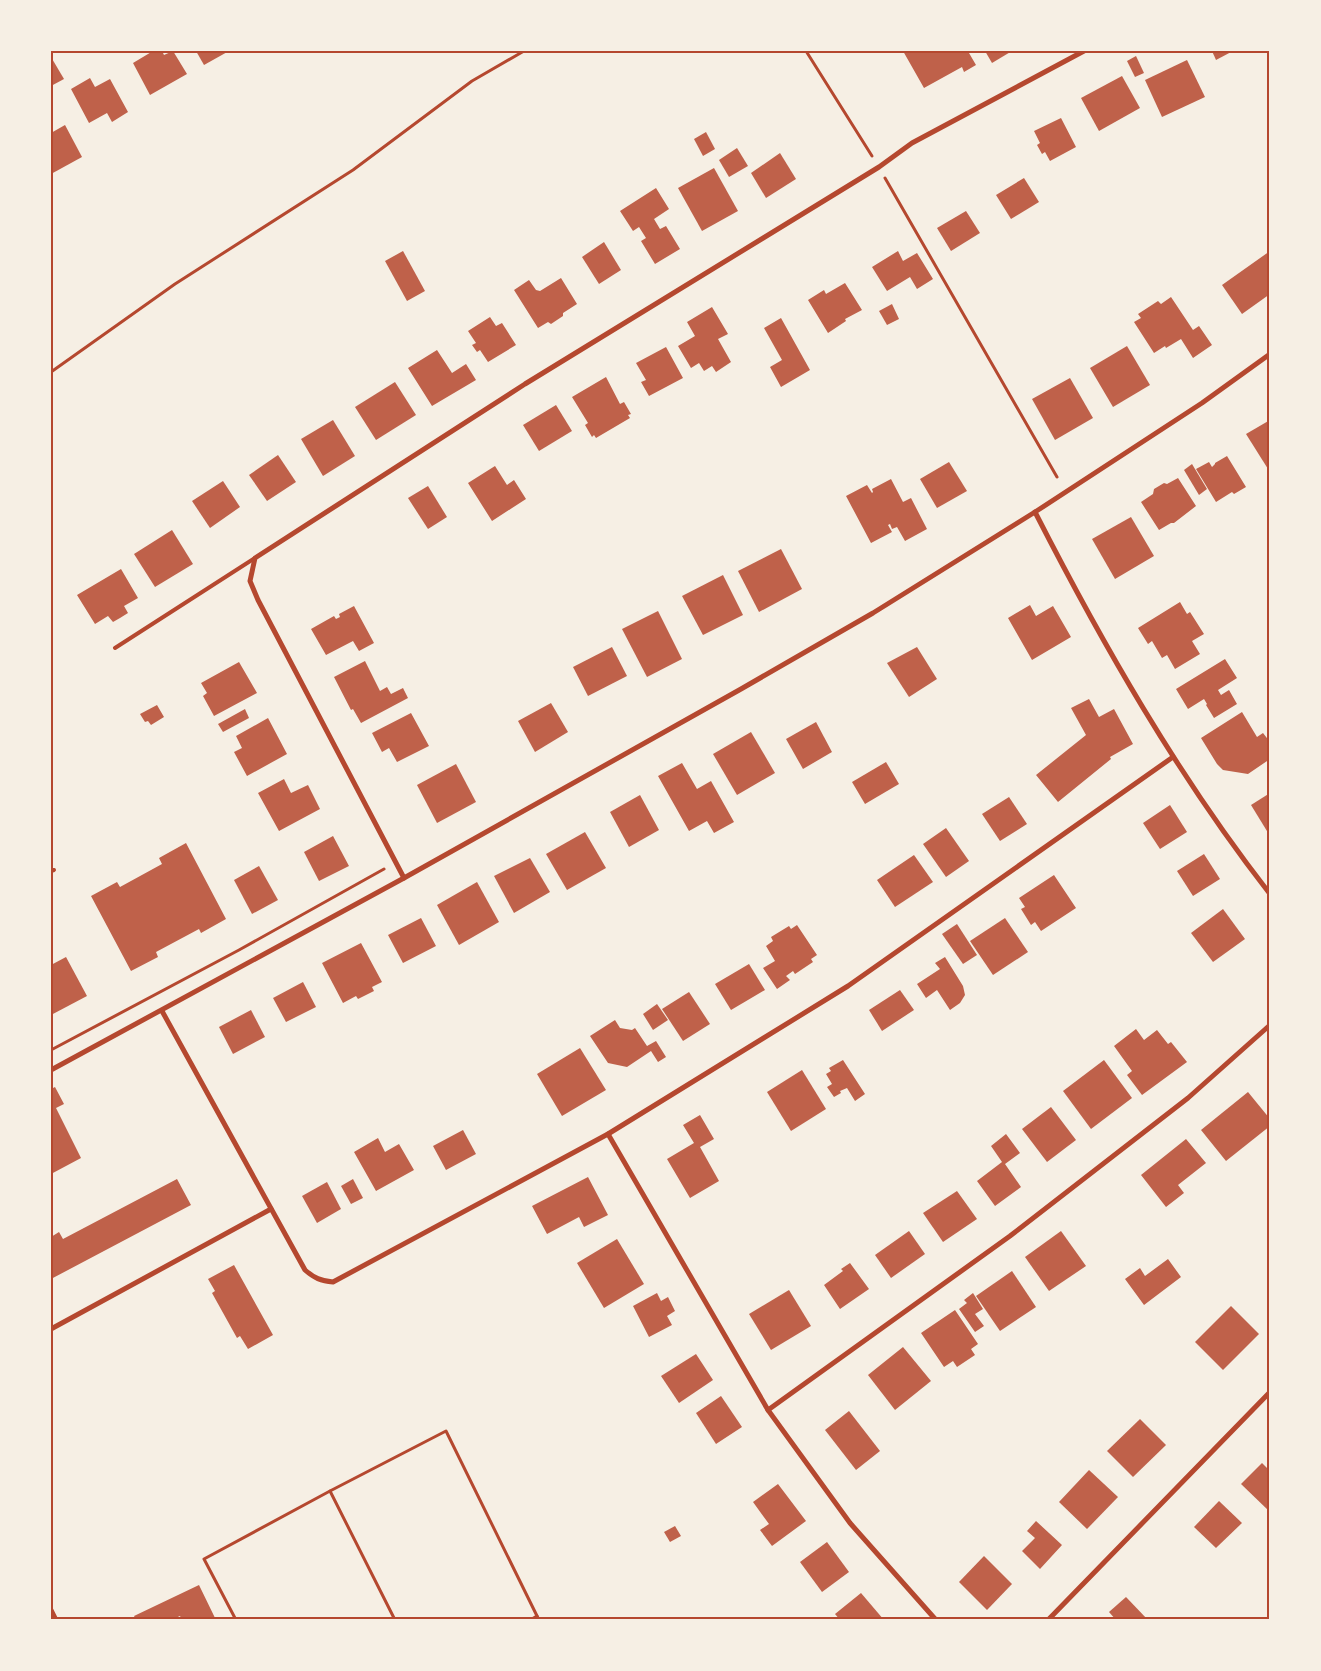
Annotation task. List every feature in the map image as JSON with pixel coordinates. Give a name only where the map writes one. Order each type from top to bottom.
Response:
[{"type":"street","points":[[404,878],[258,600],[250,581],[255,558],[525,384],[879,167],[912,143],[1084,51]]},
{"type":"street","points":[[51,1070],[404,878],[872,613],[1036,512],[1202,403],[1270,354]]},
{"type":"street","points":[[1036,512],[1085,608],[1173,757],[1270,894]]},
{"type":"street","points":[[162,1011],[304,1270],[323,1282],[334,1282],[608,1134],[848,986],[1173,757]]},
{"type":"street","points":[[768,1410],[1026,1224],[1188,1098],[1270,1025]]},
{"type":"street","points":[[608,1134],[768,1410],[850,1523],[936,1620]]},
{"type":"street","points":[[51,1329],[271,1209]]},
{"type":"street","points":[[1048,1620],[1270,1392]]},
{"type":"street","points":[[51,1610],[56,1620]]},
{"type":"lane","points":[[115,648],[255,558]]},
{"type":"path","points":[[51,372],[175,284],[353,170],[472,81],[524,51]]},
{"type":"path","points":[[806,51],[879,167],[1057,476]]},
{"type":"path","points":[[51,1050],[239,950],[395,862]]},
{"type":"path","points":[[236,1620],[204,1559],[446,1431],[538,1618],[530,1620]]},
{"type":"path","points":[[330,1491],[395,1620]]},
{"type":"building","points":[[153,51],[162,51],[164,55],[173,51],[187,74],[150,95],[133,63]]},
{"type":"building","points":[[196,51],[229,51],[204,65]]},
{"type":"building","points":[[903,51],[972,51],[969,53],[976,65],[964,72],[962,67],[924,88]]},
{"type":"building","points":[[985,51],[1012,51],[992,63]]},
{"type":"building","points":[[1212,51],[1233,51],[1216,60]]},
{"type":"building","points":[[1136,56],[1144,73],[1135,77],[1127,61]]},
{"type":"building","points":[[51,57],[64,79],[51,86]]},
{"type":"building","points":[[1187,60],[1205,97],[1162,117],[1145,80]]},
{"type":"building","points":[[1122,76],[1140,108],[1099,131],[1081,98]]},
{"type":"building","points":[[90,78],[95,87],[110,79],[128,112],[112,122],[107,113],[89,123],[71,89]]},
{"type":"building","points":[[1061,118],[1076,147],[1050,161],[1045,152],[1042,154],[1037,145],[1040,143],[1034,131]]},
{"type":"building","points":[[65,125],[82,157],[51,174],[51,133]]},
{"type":"building","points":[[706,132],[715,149],[703,156],[694,139]]},
{"type":"building","points":[[737,148],[748,166],[729,177],[719,160]]},
{"type":"building","points":[[780,153],[796,179],[766,198],[751,173]]},
{"type":"building","points":[[714,168],[738,211],[702,231],[678,188]]},
{"type":"building","points":[[1024,178],[1039,202],[1011,219],[996,195]]},
{"type":"building","points":[[656,188],[669,209],[654,219],[660,229],[666,226],[680,249],[655,264],[641,241],[646,238],[639,227],[633,231],[620,211]]},
{"type":"building","points":[[966,211],[980,233],[951,251],[937,228]]},
{"type":"building","points":[[604,242],[621,270],[599,284],[582,257]]},
{"type":"building","points":[[403,251],[425,291],[407,301],[385,261]]},
{"type":"building","points":[[898,251],[903,261],[917,253],[933,279],[917,289],[910,277],[887,291],[872,267]]},
{"type":"building","points":[[1270,251],[1270,294],[1242,314],[1222,285]]},
{"type":"building","points":[[561,278],[577,304],[551,324],[548,322],[538,328],[514,290],[529,280],[536,290],[540,291]]},
{"type":"building","points":[[845,283],[862,310],[845,319],[846,321],[828,333],[808,300],[824,290],[826,294]]},
{"type":"building","points":[[1171,297],[1193,330],[1199,326],[1212,345],[1193,358],[1181,339],[1154,353],[1134,322],[1141,318],[1138,314],[1158,301],[1161,304]]},
{"type":"building","points":[[892,304],[899,319],[887,325],[879,311]]},
{"type":"building","points":[[712,307],[728,334],[718,339],[731,362],[716,372],[712,366],[704,371],[699,363],[691,368],[678,346],[695,336],[687,322]]},
{"type":"building","points":[[490,317],[496,326],[502,323],[516,345],[488,362],[480,350],[477,352],[472,345],[476,343],[468,331]]},
{"type":"building","points":[[781,318],[810,370],[781,387],[770,367],[782,360],[764,328]]},
{"type":"building","points":[[1127,346],[1150,385],[1113,407],[1090,368]]},
{"type":"building","points":[[666,347],[683,378],[649,396],[641,382],[646,380],[636,363]]},
{"type":"building","points":[[437,350],[452,373],[466,364],[476,380],[432,406],[408,368]]},
{"type":"building","points":[[606,377],[620,404],[624,402],[631,414],[628,415],[630,418],[596,438],[594,435],[592,437],[585,425],[588,423],[572,397]]},
{"type":"building","points":[[1070,378],[1093,418],[1055,440],[1032,399]]},
{"type":"building","points":[[395,382],[416,415],[376,440],[355,407]]},
{"type":"building","points":[[556,405],[572,431],[539,451],[523,425]]},
{"type":"building","points":[[333,420],[355,456],[323,476],[301,439]]},
{"type":"building","points":[[1270,420],[1270,468],[1268,469],[1246,434]]},
{"type":"building","points":[[278,455],[296,482],[267,501],[249,475]]},
{"type":"building","points":[[1227,456],[1246,487],[1234,494],[1232,492],[1216,502],[1196,469],[1209,462],[1212,467]]},
{"type":"building","points":[[949,462],[967,491],[937,508],[920,479]]},
{"type":"building","points":[[1192,464],[1207,489],[1199,495],[1184,470]]},
{"type":"building","points":[[495,466],[507,485],[514,480],[526,499],[492,521],[468,483]]},
{"type":"building","points":[[1178,478],[1196,506],[1174,523],[1159,530],[1141,502],[1153,494],[1154,489]]},
{"type":"building","points":[[891,479],[903,502],[911,498],[927,529],[905,541],[897,527],[892,529],[890,524],[888,525],[892,532],[871,543],[846,496],[867,485],[872,493],[872,489]]},
{"type":"building","points":[[223,481],[240,507],[210,528],[192,501]]},
{"type":"building","points":[[428,486],[447,517],[428,529],[408,498]]},
{"type":"building","points":[[1131,517],[1154,556],[1115,579],[1092,539]]},
{"type":"building","points":[[172,530],[193,564],[155,587],[134,554]]},
{"type":"building","points":[[781,549],[802,589],[759,612],[738,571]]},
{"type":"building","points":[[121,569],[138,598],[124,606],[128,613],[120,618],[113,622],[108,616],[95,624],[77,595]]},
{"type":"building","points":[[723,575],[743,615],[703,635],[682,596]]},
{"type":"building","points":[[1180,602],[1187,614],[1190,612],[1204,634],[1192,641],[1200,654],[1175,669],[1167,655],[1162,658],[1152,641],[1148,644],[1138,628]]},
{"type":"building","points":[[1030,605],[1036,616],[1053,606],[1071,637],[1032,660],[1008,618]]},
{"type":"building","points":[[354,606],[374,643],[359,651],[353,641],[326,655],[311,629],[334,616],[336,619],[340,617],[339,614]]},
{"type":"building","points":[[658,611],[682,659],[647,677],[622,629]]},
{"type":"building","points":[[612,647],[627,676],[588,696],[573,667]]},
{"type":"building","points":[[917,647],[937,679],[909,697],[887,663]]},
{"type":"building","points":[[1225,659],[1237,678],[1218,690],[1221,695],[1229,690],[1237,704],[1214,718],[1204,699],[1188,709],[1176,689]]},
{"type":"building","points":[[365,661],[380,691],[387,687],[391,694],[403,688],[408,698],[361,723],[353,709],[351,710],[334,677]]},
{"type":"building","points":[[239,662],[257,693],[214,716],[203,696],[207,693],[201,683]]},
{"type":"building","points":[[1089,699],[1099,717],[1114,709],[1133,744],[1110,757],[1111,759],[1058,802],[1036,775],[1086,735],[1071,708]]},
{"type":"building","points":[[551,703],[568,732],[535,752],[518,721]]},
{"type":"building","points":[[157,705],[164,717],[151,725],[148,721],[145,722],[140,714]]},
{"type":"building","points":[[245,709],[249,718],[223,732],[218,724]]},
{"type":"building","points":[[1242,712],[1257,737],[1263,733],[1270,742],[1270,759],[1248,774],[1223,770],[1217,764],[1201,738]]},
{"type":"building","points":[[411,713],[429,746],[397,762],[389,748],[382,752],[372,733]]},
{"type":"building","points":[[268,718],[287,754],[247,776],[234,752],[242,748],[236,736]]},
{"type":"building","points":[[816,722],[832,752],[803,769],[786,739]]},
{"type":"building","points":[[751,732],[775,773],[737,795],[713,754]]},
{"type":"building","points":[[886,762],[899,784],[865,804],[852,782]]},
{"type":"building","points":[[682,763],[697,789],[711,781],[734,822],[714,833],[707,821],[689,831],[658,776]]},
{"type":"building","points":[[456,764],[476,802],[437,823],[417,785]]},
{"type":"building","points":[[284,779],[291,793],[308,785],[320,809],[279,831],[258,793]]},
{"type":"building","points":[[1270,793],[1270,836],[1251,805]]},
{"type":"building","points":[[640,795],[659,830],[629,847],[610,812]]},
{"type":"building","points":[[1009,797],[1027,824],[1000,841],[982,814]]},
{"type":"building","points":[[1170,805],[1187,832],[1160,849],[1143,823]]},
{"type":"building","points":[[946,828],[969,861],[946,877],[923,844]]},
{"type":"building","points":[[585,832],[606,868],[567,890],[546,854]]},
{"type":"building","points":[[333,836],[349,866],[319,881],[304,852]]},
{"type":"building","points":[[186,843],[226,919],[201,933],[199,929],[156,952],[158,957],[131,971],[91,896],[117,882],[120,887],[162,864],[159,858]]},
{"type":"building","points":[[1204,854],[1220,879],[1193,896],[1177,871]]},
{"type":"building","points":[[914,855],[933,882],[895,907],[877,880]]},
{"type":"building","points":[[530,858],[550,892],[514,913],[494,876]]},
{"type":"building","points":[[259,866],[278,900],[252,914],[234,880]]},
{"type":"building","points":[[1054,875],[1076,908],[1041,931],[1035,922],[1031,925],[1021,909],[1025,907],[1019,898]]},
{"type":"building","points":[[477,882],[499,922],[459,945],[437,905]]},
{"type":"building","points":[[1223,909],[1245,939],[1213,962],[1191,933]]},
{"type":"building","points":[[421,918],[436,946],[403,963],[388,935]]},
{"type":"building","points":[[1005,918],[1028,952],[993,975],[970,941]]},
{"type":"building","points":[[957,924],[977,955],[963,964],[942,934]]},
{"type":"building","points":[[797,925],[817,955],[811,959],[813,962],[795,974],[793,971],[786,976],[790,980],[777,989],[763,968],[775,961],[766,946],[773,941],[771,937],[789,926],[791,929]]},
{"type":"building","points":[[361,943],[382,982],[372,987],[374,991],[358,999],[356,996],[343,1003],[322,963]]},
{"type":"building","points":[[66,957],[87,996],[51,1015],[51,965]]},
{"type":"building","points":[[945,957],[963,986],[965,995],[960,1003],[950,1010],[937,990],[926,998],[917,984],[940,969],[935,963]]},
{"type":"building","points":[[749,964],[765,990],[731,1010],[715,984]]},
{"type":"building","points":[[303,982],[316,1007],[286,1022],[273,998]]},
{"type":"building","points":[[900,990],[914,1010],[882,1031],[869,1010]]},
{"type":"building","points":[[689,992],[710,1024],[683,1041],[662,1009]]},
{"type":"building","points":[[657,1004],[668,1020],[653,1030],[643,1014]]},
{"type":"building","points":[[251,1010],[265,1037],[233,1054],[219,1027]]},
{"type":"building","points":[[615,1020],[620,1028],[632,1030],[635,1028],[647,1046],[656,1041],[666,1057],[658,1062],[651,1051],[627,1067],[608,1063],[590,1036]]},
{"type":"building","points":[[1136,1029],[1144,1040],[1157,1030],[1168,1044],[1171,1042],[1187,1062],[1142,1095],[1127,1075],[1132,1071],[1114,1046]]},
{"type":"building","points":[[580,1048],[606,1090],[562,1116],[537,1074]]},
{"type":"building","points":[[843,1060],[865,1094],[855,1101],[847,1088],[840,1091],[841,1093],[834,1097],[827,1087],[832,1084],[826,1074],[831,1071],[829,1068]]},
{"type":"building","points":[[1104,1060],[1132,1098],[1091,1129],[1063,1091]]},
{"type":"building","points":[[802,1070],[826,1109],[791,1131],[767,1092]]},
{"type":"building","points":[[55,1087],[64,1104],[56,1108],[81,1158],[51,1174],[51,1089]]},
{"type":"building","points":[[1248,1092],[1270,1119],[1270,1126],[1226,1161],[1201,1130]]},
{"type":"building","points":[[1051,1107],[1076,1140],[1047,1162],[1022,1129]]},
{"type":"building","points":[[700,1115],[714,1139],[700,1147],[719,1181],[690,1198],[667,1159],[694,1143],[683,1125]]},
{"type":"building","points":[[463,1130],[476,1154],[446,1170],[433,1146]]},
{"type":"building","points":[[1006,1134],[1020,1153],[1005,1164],[1021,1187],[995,1206],[977,1181],[1002,1162],[991,1146]]},
{"type":"building","points":[[378,1138],[385,1152],[399,1144],[414,1170],[376,1191],[354,1152]]},
{"type":"building","points":[[1186,1139],[1206,1163],[1178,1185],[1184,1193],[1166,1207],[1141,1175]]},
{"type":"building","points":[[588,1177],[608,1215],[584,1227],[579,1217],[547,1234],[532,1206]]},
{"type":"building","points":[[177,1179],[191,1205],[51,1279],[51,1237],[59,1232],[63,1239]]},
{"type":"building","points":[[353,1179],[363,1198],[351,1204],[341,1186]]},
{"type":"building","points":[[327,1182],[341,1209],[317,1223],[302,1196]]},
{"type":"building","points":[[957,1191],[977,1219],[943,1242],[923,1213]]},
{"type":"building","points":[[909,1231],[925,1254],[891,1278],[875,1255]]},
{"type":"building","points":[[1061,1231],[1086,1266],[1049,1291],[1025,1257]]},
{"type":"building","points":[[617,1239],[644,1284],[604,1308],[577,1263]]},
{"type":"building","points":[[1168,1259],[1181,1277],[1144,1305],[1125,1279],[1140,1268],[1145,1276]]},
{"type":"building","points":[[850,1263],[869,1289],[840,1309],[824,1285],[843,1271],[841,1269]]},
{"type":"building","points":[[234,1265],[273,1335],[248,1349],[240,1336],[237,1338],[212,1293],[215,1291],[208,1279]]},
{"type":"building","points":[[1012,1271],[1036,1307],[1000,1331],[976,1296]]},
{"type":"building","points":[[789,1290],[811,1326],[771,1350],[749,1314]]},
{"type":"building","points":[[657,1293],[661,1301],[668,1297],[675,1311],[667,1316],[672,1325],[649,1337],[633,1306]]},
{"type":"building","points":[[973,1293],[983,1309],[975,1314],[984,1326],[975,1332],[959,1309],[967,1303],[964,1300]]},
{"type":"building","points":[[1231,1306],[1259,1334],[1223,1370],[1195,1342]]},
{"type":"building","points":[[955,1310],[978,1344],[971,1349],[975,1355],[957,1367],[953,1361],[944,1367],[921,1333]]},
{"type":"building","points":[[903,1347],[931,1381],[895,1410],[868,1375]]},
{"type":"building","points":[[696,1354],[713,1380],[679,1403],[661,1376]]},
{"type":"building","points":[[721,1396],[742,1427],[716,1444],[696,1413]]},
{"type":"building","points":[[849,1411],[880,1451],[856,1470],[825,1430]]},
{"type":"building","points":[[1140,1419],[1166,1445],[1133,1477],[1107,1451]]},
{"type":"building","points":[[1262,1463],[1270,1471],[1270,1512],[1241,1484]]},
{"type":"building","points":[[1089,1470],[1118,1497],[1087,1529],[1059,1502]]},
{"type":"building","points":[[778,1484],[806,1521],[772,1546],[760,1530],[769,1524],[753,1502]]},
{"type":"building","points":[[1219,1501],[1242,1523],[1216,1548],[1194,1527]]},
{"type":"building","points":[[1036,1521],[1062,1545],[1040,1569],[1022,1551],[1035,1538],[1027,1531]]},
{"type":"building","points":[[675,1526],[681,1536],[670,1542],[664,1532]]},
{"type":"building","points":[[827,1542],[849,1572],[822,1592],[800,1562]]},
{"type":"building","points":[[984,1556],[1012,1584],[987,1610],[959,1582]]},
{"type":"building","points":[[199,1585],[216,1620],[182,1620],[180,1616],[171,1620],[136,1620],[134,1616]]},
{"type":"building","points":[[861,1593],[884,1620],[840,1620],[835,1614]]},
{"type":"building","points":[[1126,1597],[1148,1620],[1116,1620],[1109,1612]]}]
